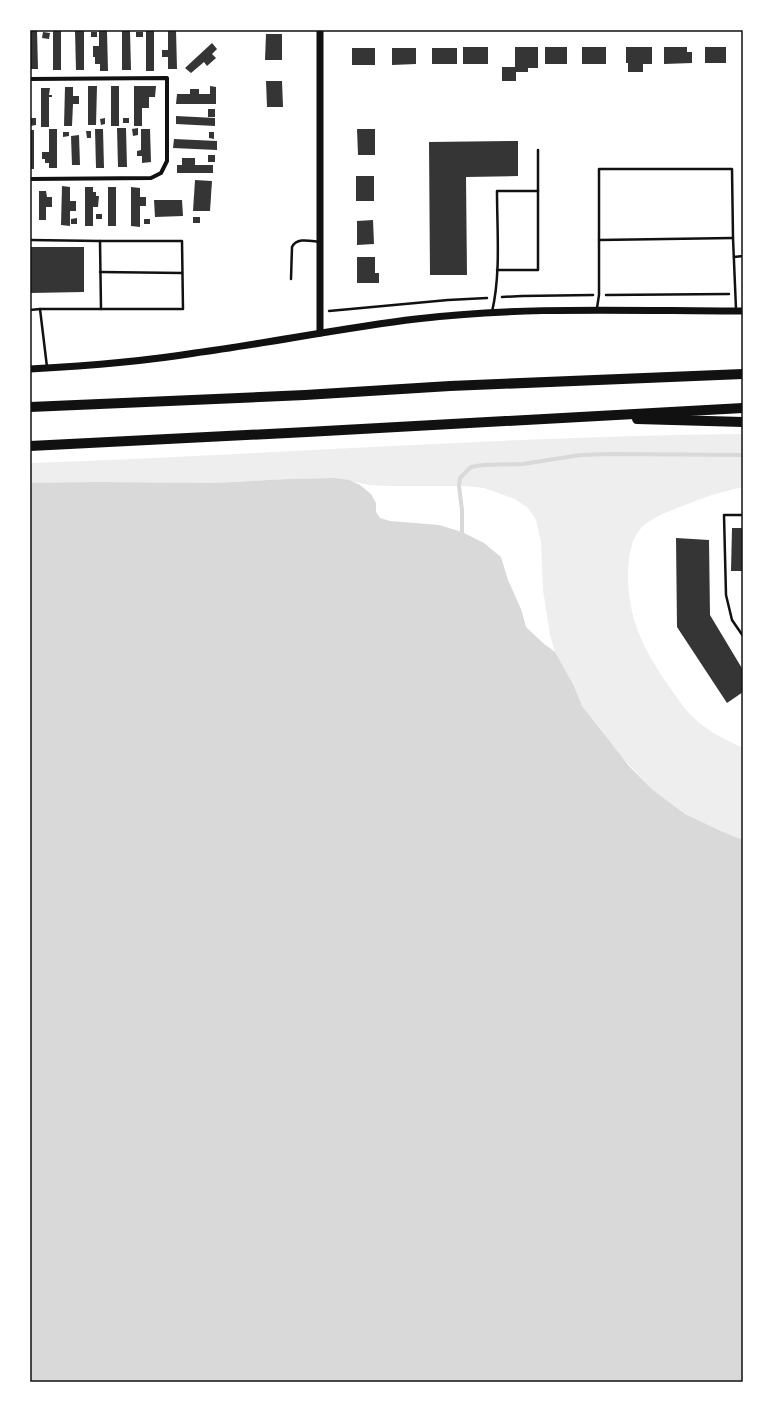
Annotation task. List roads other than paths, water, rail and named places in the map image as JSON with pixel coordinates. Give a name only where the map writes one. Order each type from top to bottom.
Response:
[{"type":"highway","points":[[30,407],[743,374]]},
{"type":"highway","points":[[30,446],[743,408]]},
{"type":"highway","points":[[565,417],[743,422]]},
{"type":"street","points":[[320,30],[320,333]]},
{"type":"street","points":[[30,79],[167,78],[166,161],[161,173],[151,178],[30,179]]},
{"type":"street","points":[[30,369],[105,364],[185,355],[416,319],[492,313],[740,310]]},
{"type":"lane","points":[[497,270],[538,270],[538,150]]},
{"type":"lane","points":[[597,311],[599,295],[599,169],[732,169],[733,238],[736,294],[740,310]]},
{"type":"lane","points":[[492,313],[495,298],[497,270],[497,191],[538,191]]},
{"type":"lane","points":[[599,240],[733,238]]},
{"type":"lane","points":[[30,240],[182,241],[183,309],[30,310]]},
{"type":"lane","points":[[291,279],[292,247],[294,244],[300,240],[320,242]]},
{"type":"lane","points":[[100,241],[101,309]]},
{"type":"lane","points":[[734,257],[743,256]]},
{"type":"lane","points":[[100,272],[182,273]]},
{"type":"lane","points":[[40,310],[48,368]]},
{"type":"lane","points":[[743,515],[724,515],[726,595],[732,620],[743,636]]},
{"type":"waterway","points":[[462,532],[462,510],[459,486],[460,478],[471,467],[483,465],[523,464],[580,455],[743,455]]}]
